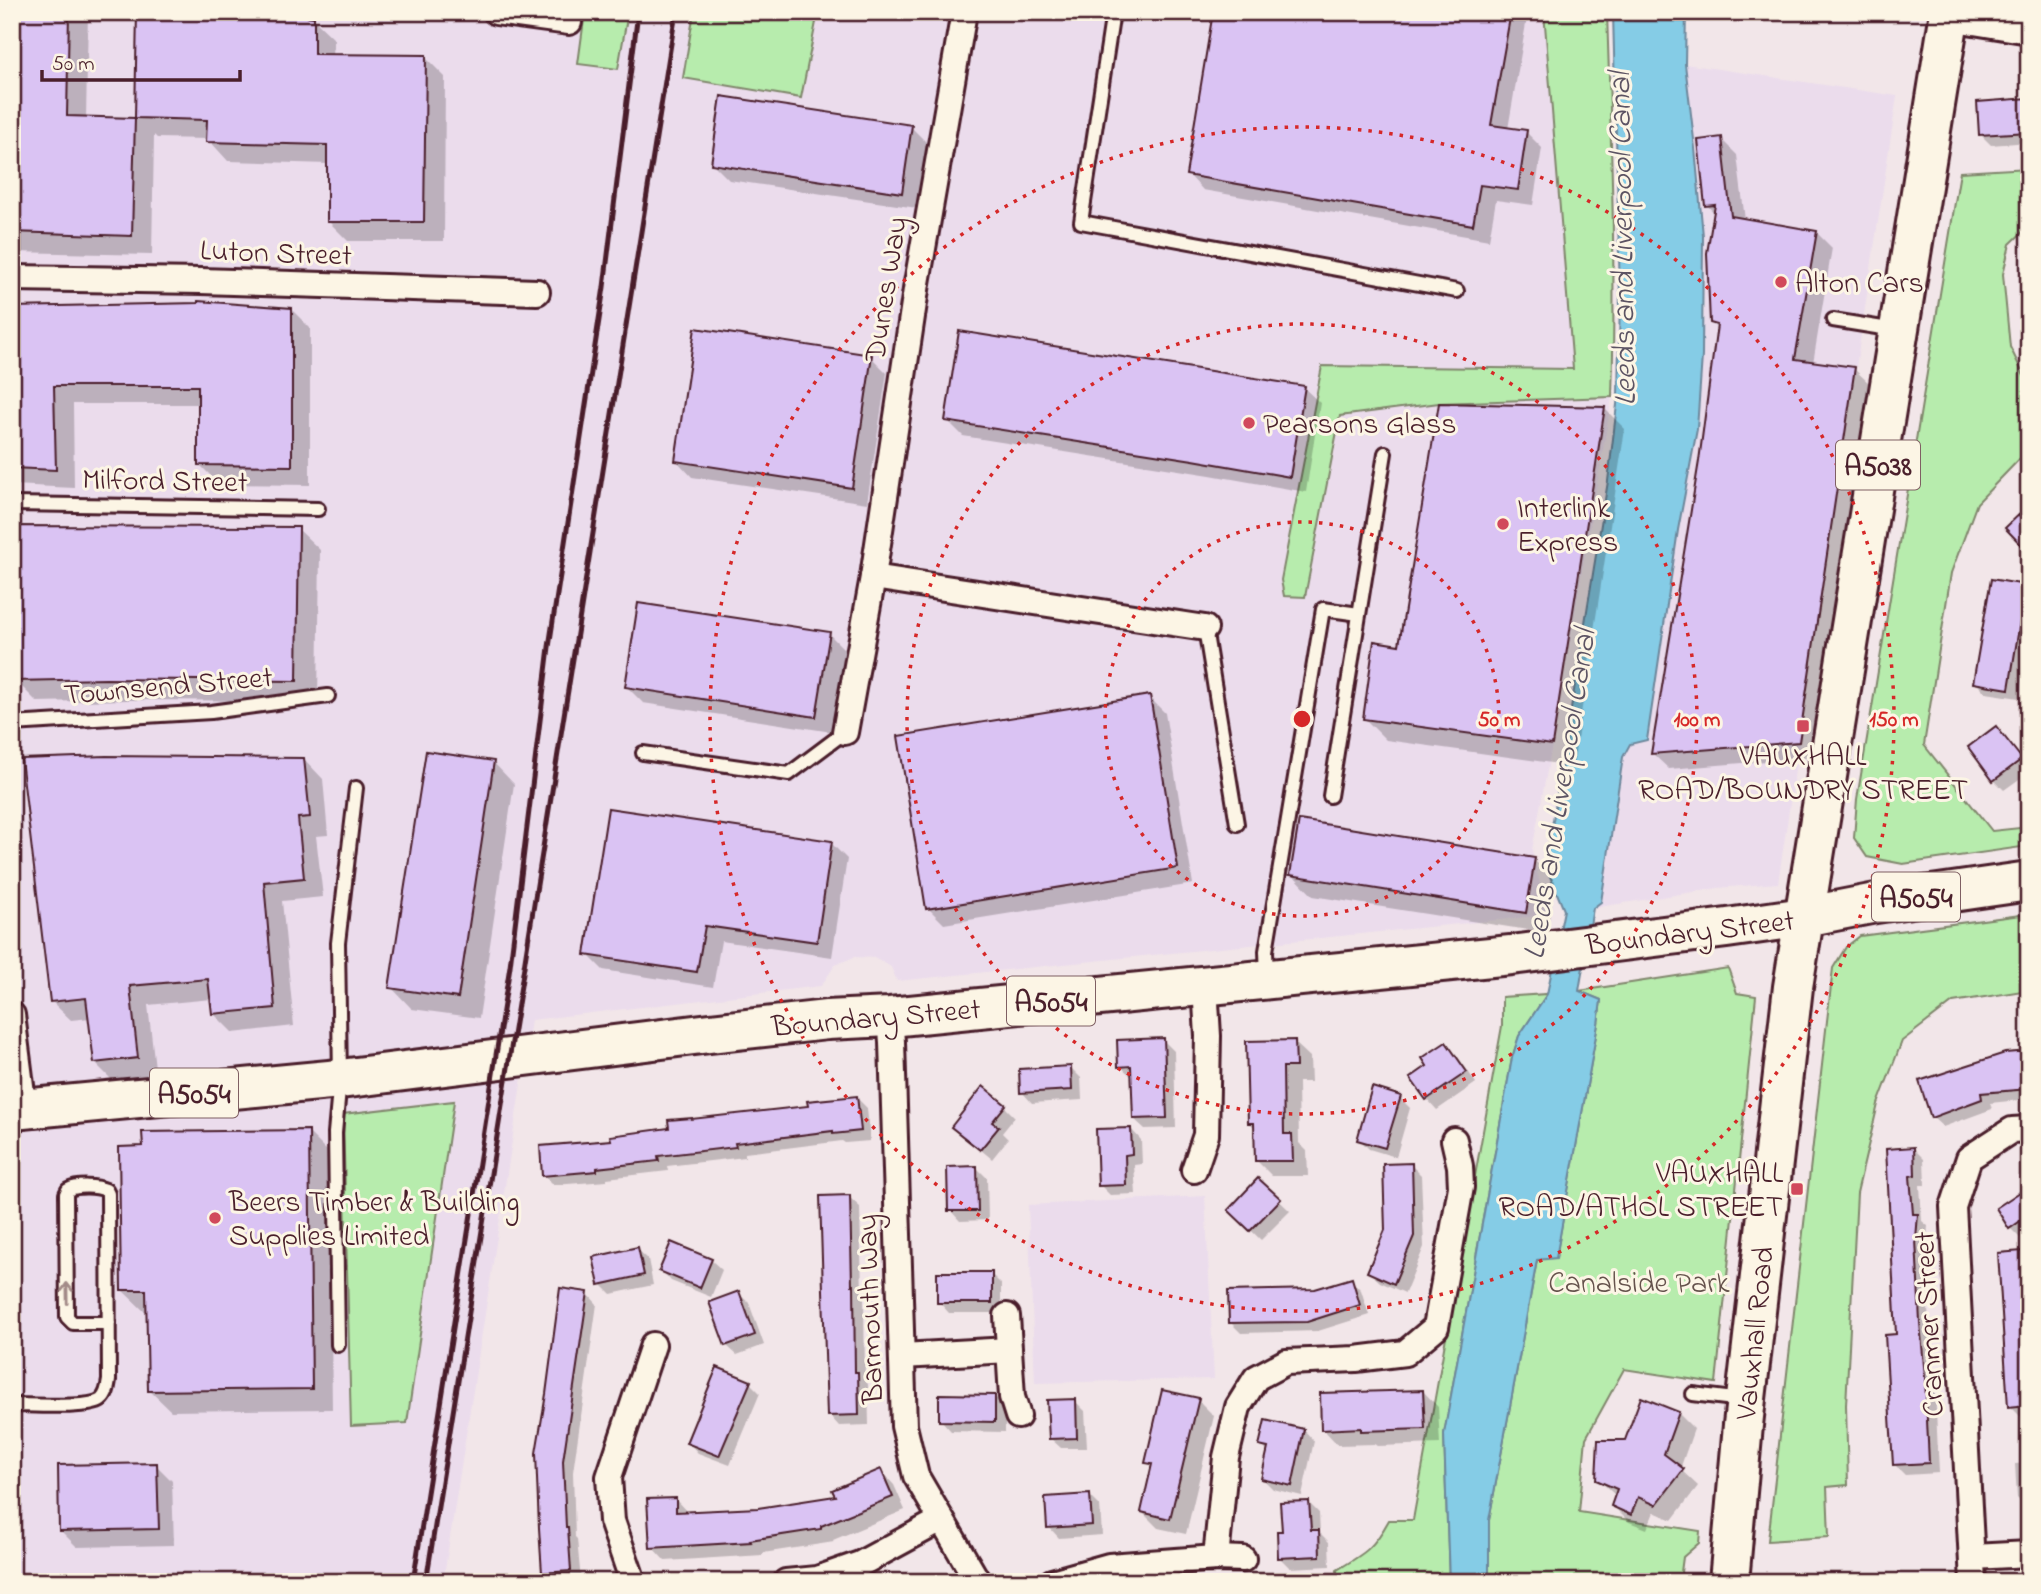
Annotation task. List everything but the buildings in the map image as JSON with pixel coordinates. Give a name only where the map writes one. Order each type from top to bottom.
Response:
[{"type":"main road","name":"A5038","points":[[1804,917],[1949,15]]},
{"type":"main road","name":"Boundary Street","points":[[18,1109],[340,1079],[827,1020],[890,1017],[1511,954],[1804,917],[1876,903],[2029,881]]},
{"type":"main road","name":"Vauxhall Road","points":[[1729,1582],[1746,1400],[1793,987],[1804,917]]},
{"type":"main road","points":[[1737,926],[1766,940],[1781,955],[1793,987]]},
{"type":"street","points":[[496,12],[569,22]]},
{"type":"street","name":"Dunes Way","points":[[845,732],[873,577],[917,283],[964,12]]},
{"type":"street","points":[[1949,15],[2029,31]]},
{"type":"street","name":"Luton Street","points":[[12,278],[214,281],[537,292]]},
{"type":"street","points":[[873,577],[1205,628]]},
{"type":"street","points":[[1194,1170],[1206,1135],[1208,1036],[1205,986]]},
{"type":"street","name":"Boundary Street","points":[[12,1015],[18,1109]]},
{"type":"street","name":"Barmouth Way","points":[[890,1017],[904,1426],[916,1476],[978,1582]]},
{"type":"street","name":"Cranmer Street","points":[[1973,1582],[1953,1207],[1969,1158],[2012,1130],[2029,1129]]},
{"type":"street","points":[[1216,1558],[1226,1457],[1238,1407],[1256,1378],[1286,1362],[1356,1359],[1405,1353],[1436,1327],[1461,1186],[1454,1140]]},
{"type":"street","points":[[1007,1316],[1012,1396],[1018,1416]]},
{"type":"street","points":[[633,1582],[612,1521],[609,1477],[653,1345]]},
{"type":"street","points":[[902,1356],[1009,1350]]},
{"type":"street","points":[[786,1582],[817,1579],[860,1564],[942,1522]]},
{"type":"street","points":[[1973,1557],[2029,1554]]},
{"type":"street","points":[[1052,1582],[1108,1566],[1216,1558],[1243,1559]]},
{"type":"lane","points":[[1113,12],[1081,222],[1457,291]]},
{"type":"lane","points":[[1833,320],[1899,331]]},
{"type":"lane","points":[[1330,796],[1385,453]]},
{"type":"lane","name":"Milford Street","points":[[12,504],[318,509]]},
{"type":"lane","points":[[1267,980],[1266,951],[1323,609],[1359,614]]},
{"type":"lane","points":[[1205,628],[1237,824]]},
{"type":"lane","name":"Townsend Street","points":[[12,724],[211,712],[328,696]]},
{"type":"lane","points":[[643,753],[789,774],[845,732]]},
{"type":"lane","points":[[338,1345],[335,1133],[340,1079],[338,943],[356,788]]},
{"type":"lane","points":[[12,1405],[84,1405],[100,1401],[107,1392],[109,1380],[109,1323],[108,1194],[100,1187],[73,1187],[66,1194],[67,1317],[73,1323],[109,1323]]},
{"type":"lane","points":[[1693,1394],[1746,1400]]},
{"type":"shaded area","points":[[12,12],[585,12],[578,64],[619,68],[628,12],[1607,12],[1614,334],[1612,397],[1532,850],[1547,915],[897,981],[891,967],[876,958],[854,957],[835,965],[821,986],[531,1020],[443,1582],[12,1582]]},
{"type":"shaded area","points":[[1685,64],[1897,96],[1778,883],[1718,888],[1593,908],[1601,902],[1623,757],[1630,744],[1698,428],[1704,311],[1703,236]]},
{"type":"shaded area","points":[[1205,1196],[1214,1379],[1035,1383],[1028,1205]]},
{"type":"green space","points":[[585,12],[628,12],[618,69],[578,64]]},
{"type":"green space","points":[[694,12],[818,12],[801,98],[683,78]]},
{"type":"green space","points":[[1544,12],[1607,12],[1613,253],[1612,397],[1439,403],[1340,416],[1305,597],[1284,596],[1281,580],[1322,366],[1573,369]]},
{"type":"green space","points":[[2029,168],[2029,226],[2010,244],[2003,274],[2010,347],[2029,386],[2029,449],[1977,503],[1951,573],[1924,745],[1992,831],[2029,827],[2029,846],[1903,864],[1867,857],[1854,838],[1857,799],[1960,172]]},
{"type":"green space","points":[[2029,914],[2029,990],[1953,1002],[1902,1041],[1878,1104],[1857,1193],[1846,1405],[1848,1485],[1827,1487],[1829,1537],[1768,1541],[1833,968],[1846,947],[1860,936]]},
{"type":"green space","name":"Canalside Park","points":[[1728,968],[1737,993],[1756,996],[1716,1383],[1624,1369],[1586,1438],[1579,1512],[1700,1531],[1699,1543],[1683,1557],[1681,1572],[1686,1582],[1489,1582],[1489,1520],[1537,1260],[1556,1257],[1598,1024],[1601,1000],[1579,991]]},
{"type":"green space","name":"Canalside Park","points":[[1547,994],[1519,1036],[1512,1058],[1444,1434],[1449,1582],[1337,1582],[1337,1570],[1368,1550],[1389,1520],[1413,1520],[1502,1026],[1502,997]]},
{"type":"green space","points":[[454,1101],[407,1423],[351,1426],[343,1114]]},
{"type":"water","name":"Leeds and Liverpool Canal","points":[[1613,12],[1686,12],[1685,64],[1703,236],[1702,356],[1697,429],[1678,530],[1647,740],[1630,744],[1623,757],[1601,902],[1593,908],[1579,991],[1601,1000],[1598,1024],[1556,1258],[1537,1260],[1489,1520],[1489,1582],[1449,1582],[1444,1434],[1512,1058],[1519,1036],[1547,994],[1564,910],[1549,874],[1547,857],[1608,481],[1618,396],[1620,296]]},
{"type":"railway","points":[[413,1582],[510,966],[549,647],[604,287],[638,12]]},
{"type":"railway","points":[[426,1582],[676,12]]},
{"type":"place","name":"Alton Cars","points":[[1781,282]]},
{"type":"place","name":"Pearsons Glass","points":[[1249,423]]},
{"type":"place","name":"Interlink Express","points":[[1503,524]]},
{"type":"place","name":"VAUXHALL ROAD/BOUNDRY STREET","points":[[1803,726]]},
{"type":"place","name":"VAUXHALL ROAD/ATHOL STREET","points":[[1797,1189]]},
{"type":"place","name":"Beers Timber & Building Supplies Limited","points":[[215,1218]]}]
